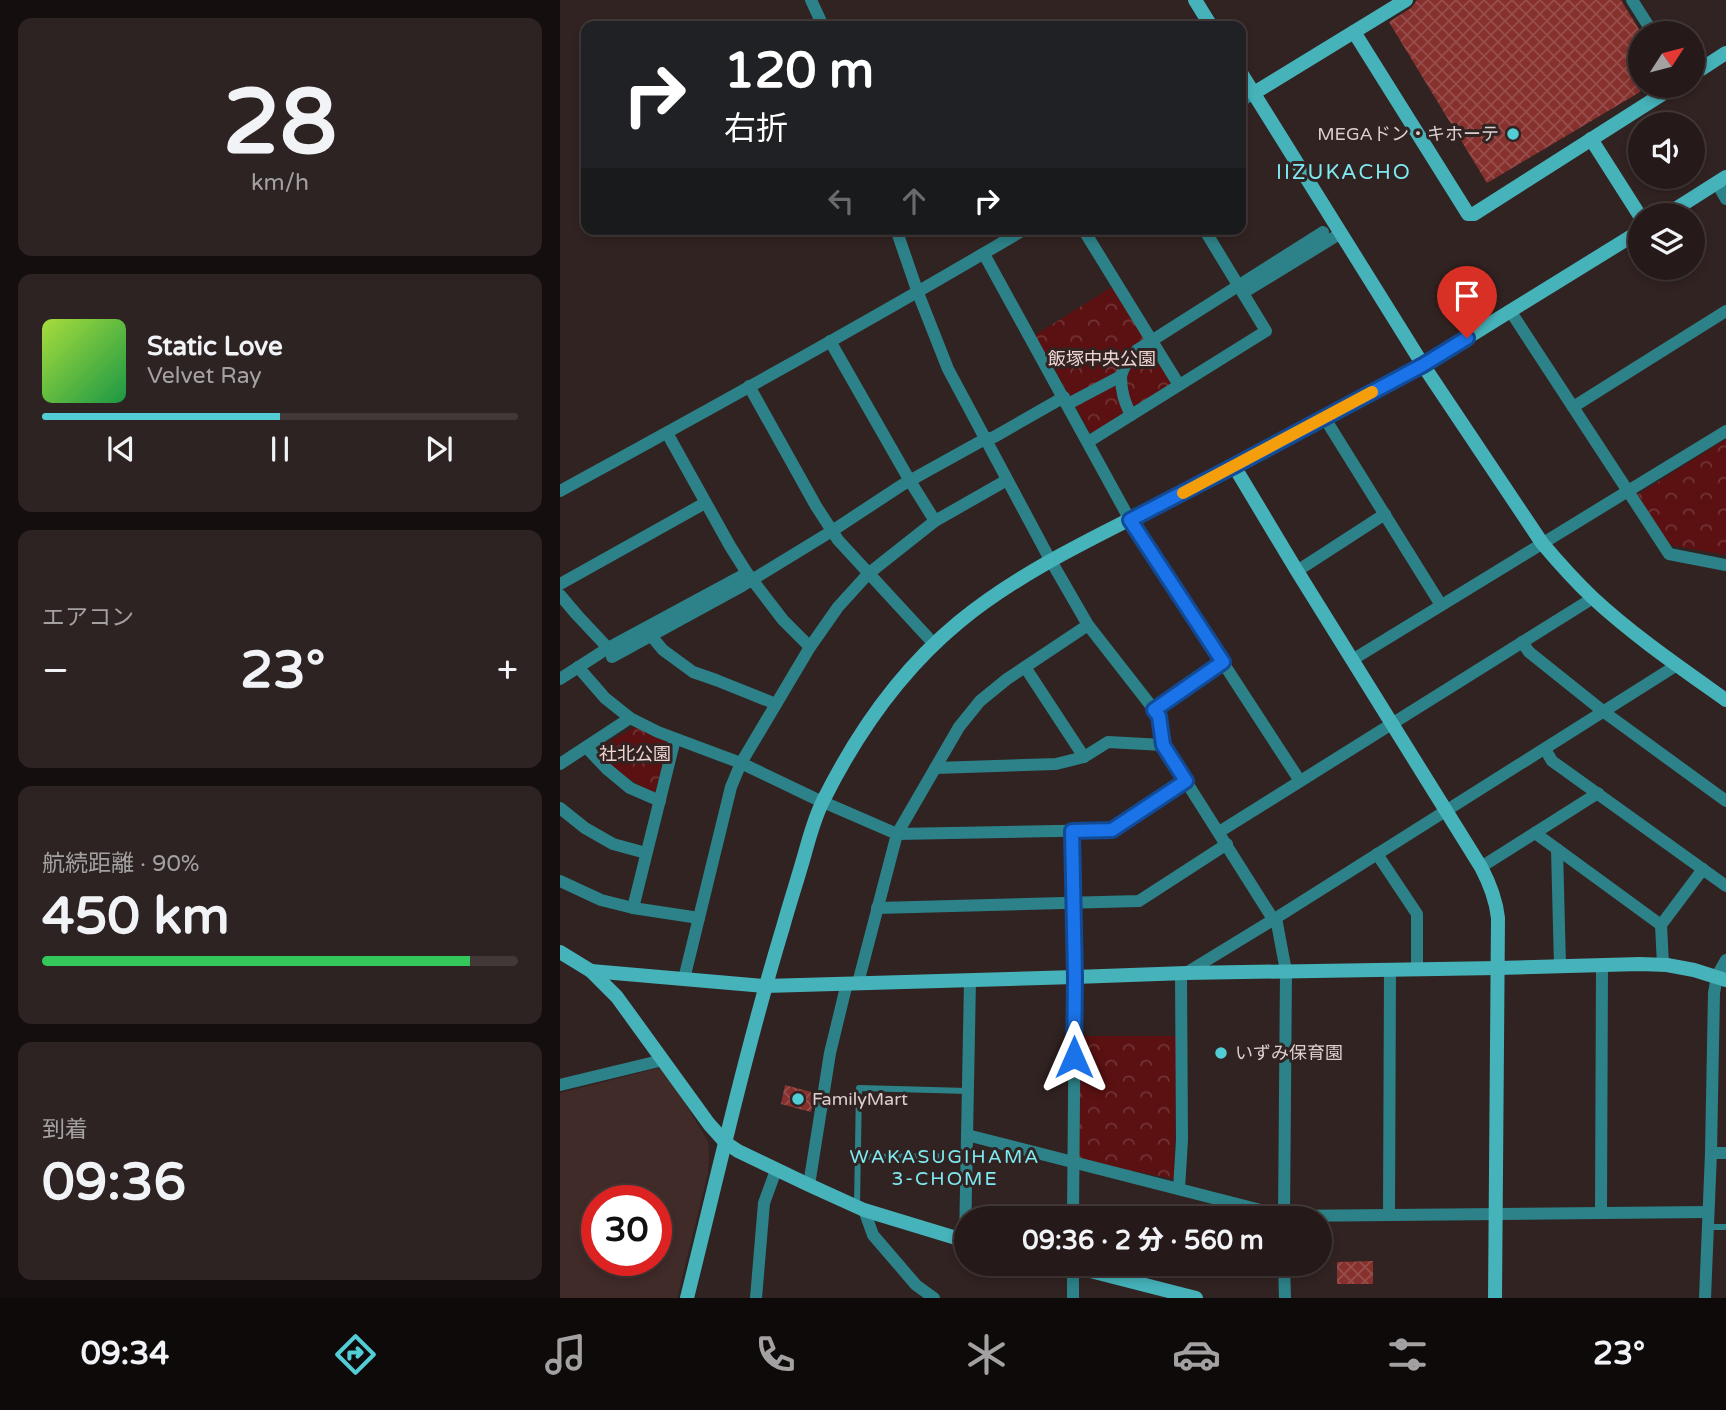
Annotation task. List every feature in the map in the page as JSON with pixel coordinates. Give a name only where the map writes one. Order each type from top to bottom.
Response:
[{"type":"street","points":[[811,0],[821,21]]},
{"type":"street","points":[[1195,0],[1209,21]]},
{"type":"street","points":[[1406,0],[1247,97],[1341,233],[1423,365],[1542,543],[1593,598],[1639,637],[1726,700]]},
{"type":"street","points":[[1632,0],[1645,21]]},
{"type":"street","points":[[1354,32],[1468,214],[1474,214],[1656,98]]},
{"type":"street","points":[[1705,67],[1726,53]]},
{"type":"street","points":[[1591,139],[1632,203]]},
{"type":"street","points":[[1685,203],[1721,180],[1726,199]]},
{"type":"street","points":[[1241,289],[1323,232]]},
{"type":"street","points":[[1131,415],[1121,390],[1121,376],[1129,358],[1137,350],[1341,233]]},
{"type":"street","points":[[898,235],[948,369],[1051,561],[1088,625],[1159,716],[1163,745],[1275,919],[1286,971],[1284,1206]]},
{"type":"street","points":[[560,491],[918,293],[1015,235]]},
{"type":"street","points":[[1087,235],[1179,385]]},
{"type":"street","points":[[1088,442],[1266,331],[1208,235]]},
{"type":"street","points":[[687,1298],[765,986],[822,802],[852,748],[908,673],[934,644],[959,622],[1019,579],[1423,365],[1628,239]]},
{"type":"street","points":[[984,254],[1130,520],[1300,781]]},
{"type":"street","points":[[1573,407],[1726,311]]},
{"type":"street","points":[[1511,312],[1669,554],[1726,565]]},
{"type":"street","points":[[830,341],[935,521]]},
{"type":"street","points":[[560,679],[832,531],[910,481],[985,439],[1121,376]]},
{"type":"street","points":[[749,386],[838,540],[934,644]]},
{"type":"street","points":[[1324,417],[1441,605]]},
{"type":"street","points":[[1352,660],[1726,431]]},
{"type":"street","points":[[667,433],[749,576],[783,620],[810,647]]},
{"type":"street","points":[[1234,466],[1481,867],[1496,901],[1498,968],[1495,1298]]},
{"type":"street","points":[[684,979],[731,787],[741,763],[810,647],[838,607],[868,574],[935,521],[1007,480]]},
{"type":"street","points":[[560,584],[705,503]]},
{"type":"street","points":[[1297,571],[1385,514]]},
{"type":"street","points":[[560,595],[610,653]]},
{"type":"street","points":[[1219,832],[1593,598]]},
{"type":"street","points":[[809,1185],[830,1053],[877,908],[897,834],[959,727],[980,701],[1007,679],[1088,625]]},
{"type":"street","points":[[648,632],[663,650],[693,673],[776,704]]},
{"type":"street","points":[[1522,642],[1529,652],[1604,712],[1726,801]]},
{"type":"street","points":[[1154,710],[1223,662]]},
{"type":"street","points":[[1184,973],[1275,919],[1677,665]]},
{"type":"street","points":[[578,667],[605,698],[630,718],[675,739],[741,763],[897,834],[1112,830],[1186,781]]},
{"type":"street","points":[[1025,667],[1084,757]]},
{"type":"street","points":[[560,764],[630,718]]},
{"type":"street","points":[[633,908],[675,739]]},
{"type":"street","points":[[935,768],[1056,764],[1084,757],[1108,742],[1163,745]]},
{"type":"street","points":[[586,747],[630,788],[660,801]]},
{"type":"street","points":[[1545,749],[1552,761],[1726,886]]},
{"type":"street","points":[[1481,867],[1598,793]]},
{"type":"street","points":[[560,808],[585,828],[613,844],[646,853]]},
{"type":"street","points":[[1072,831],[1075,978],[1073,1206]]},
{"type":"street","points":[[1535,833],[1661,925]]},
{"type":"street","points":[[877,908],[1139,901],[1227,844]]},
{"type":"street","points":[[1557,849],[1560,966]]},
{"type":"street","points":[[1377,854],[1417,914],[1417,970]]},
{"type":"street","points":[[1663,965],[1661,925],[1703,869]]},
{"type":"street","points":[[560,881],[601,900],[699,918]]},
{"type":"street","points":[[560,952],[591,971],[617,997],[709,1124],[726,1143],[776,1170],[861,1208],[954,1237]]},
{"type":"street","points":[[1705,1298],[1714,993],[1726,960]]},
{"type":"street","points":[[1601,1212],[1602,965]]},
{"type":"street","points":[[591,971],[765,986],[1184,973],[1602,965],[1663,965],[1721,978]]},
{"type":"street","points":[[1389,1214],[1390,970]]},
{"type":"street","points":[[1179,1189],[1184,973]]},
{"type":"street","points":[[966,1206],[970,980]]},
{"type":"street","points":[[560,1085],[663,1060]]},
{"type":"street","points":[[967,1135],[1243,1206]]},
{"type":"street","points":[[1711,1153],[1726,1153]]},
{"type":"street","points":[[756,1298],[764,1203],[776,1170]]},
{"type":"street","points":[[861,1208],[873,1235],[916,1285],[934,1298]]},
{"type":"street","points":[[1332,1216],[1708,1212]]},
{"type":"street","points":[[1071,1276],[1073,1298]]},
{"type":"street","points":[[1114,1276],[1196,1298]]},
{"type":"street","points":[[1284,1276],[1284,1298]]},
{"type":"lane","points":[[861,1208],[858,1157],[859,1088],[968,1091]]},
{"type":"lane","points":[[858,1157],[967,1156]]},
{"type":"lane","points":[[1707,1227],[1726,1227]]},
{"type":"shaded area","points":[[663,1067],[708,1141],[709,1153],[708,1173],[677,1298],[560,1298],[560,1093]]},
{"type":"green space","name":"飯塚中央公園","points":[[1112,287],[1172,385],[1091,434],[1035,335]]},
{"type":"green space","points":[[1726,439],[1726,555],[1670,545],[1637,495]]},
{"type":"green space","name":"社北公園","points":[[635,727],[668,742],[655,793],[623,775],[596,749]]},
{"type":"green space","points":[[1079,1036],[1176,1036],[1174,1179],[1078,1160]]},
{"type":"building","name":"MEGAドン・キホーテ","points":[[1417,0],[1621,0],[1634,21],[1628,21],[1630,98],[1487,183],[1389,22],[1411,8]]},
{"type":"building","points":[[785,1085],[815,1093],[811,1112],[781,1104]]},
{"type":"building","points":[[1373,1261],[1373,1284],[1337,1284],[1337,1262]]},
{"type":"slow traffic","points":[[1183,493],[1372,392]]},
{"type":"place","name":"MEGAドン・キホーテ","points":[[1513,134]]},
{"type":"place","name":"いずみ保育園","points":[[1221,1053]]},
{"type":"place","name":"FamilyMart","points":[[798,1099]]},
{"type":"district","name":"IIZUKACHO","points":[[1344,172]]},
{"type":"district","name":"WAKASUGIHAMA 3-CHOME","points":[[945,1167]]},
{"type":"route","points":[[1074,1057],[1072,831],[1112,830],[1186,781],[1163,745],[1159,716],[1154,710],[1223,662],[1130,520],[1423,365],[1467,338]]}]
